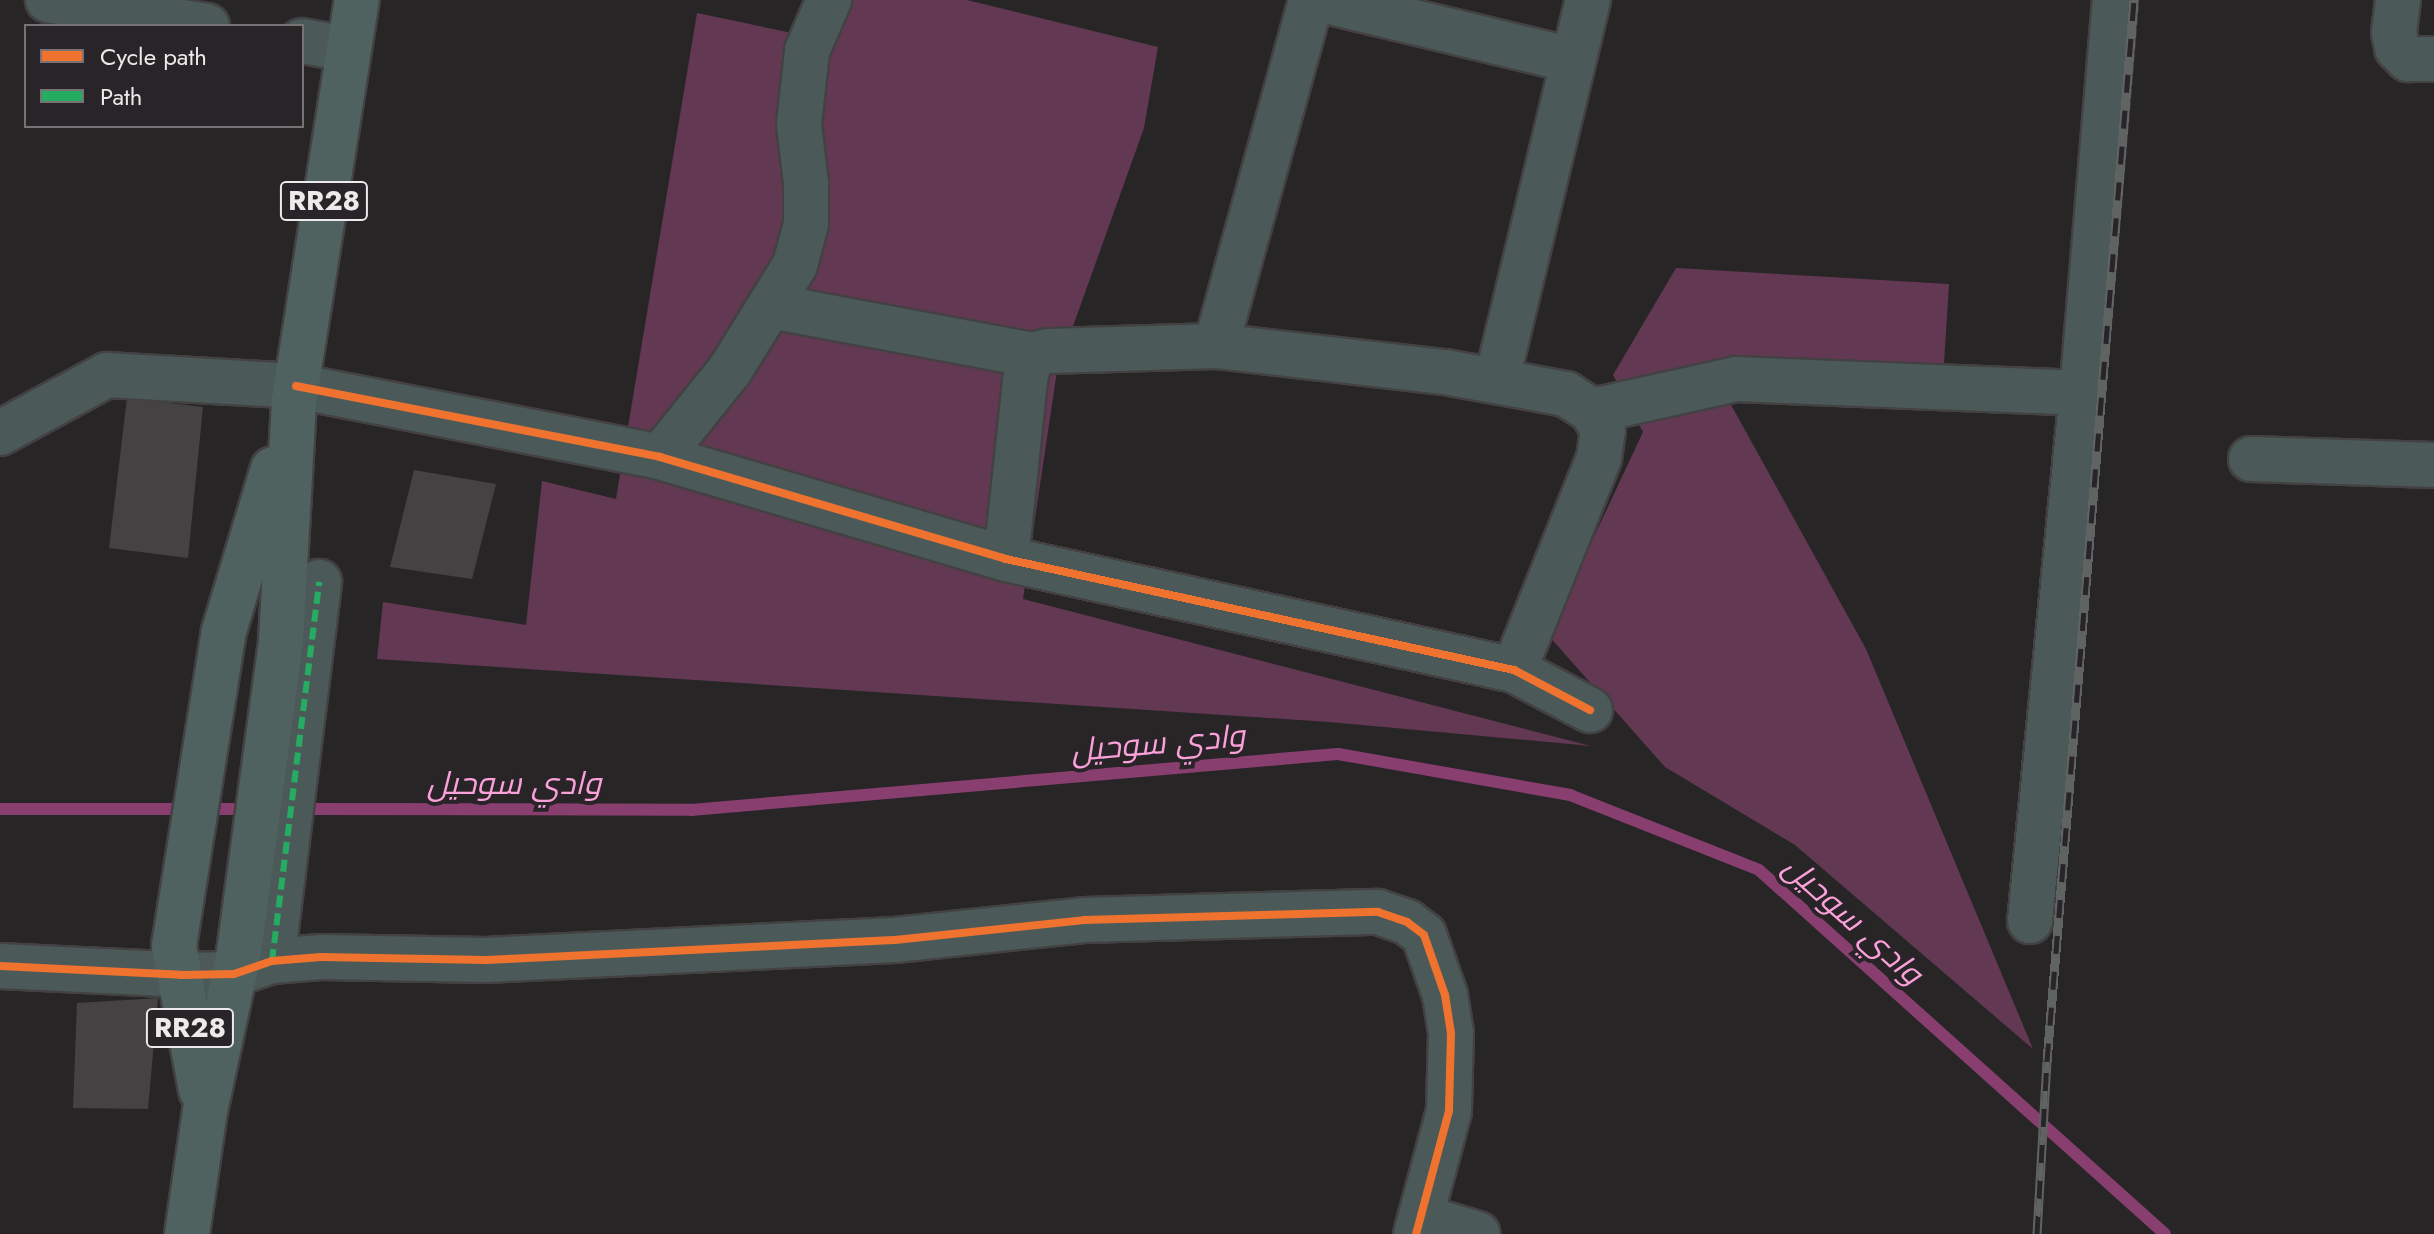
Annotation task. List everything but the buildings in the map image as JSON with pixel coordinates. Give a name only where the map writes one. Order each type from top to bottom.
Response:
[{"type":"main road","name":"RR28","points":[[187,1234],[205,1111],[255,955],[281,641],[295,394],[357,0]]},
{"type":"main road","name":"RR28","points":[[205,1111],[178,961],[224,631],[295,394]]},
{"type":"street","points":[[48,0],[195,24]]},
{"type":"street","points":[[660,457],[730,370],[795,265],[806,224],[806,183],[799,124],[807,51],[829,0]]},
{"type":"street","points":[[1216,346],[1311,0]]},
{"type":"street","points":[[1322,0],[1572,60]]},
{"type":"street","points":[[1497,379],[1588,0]]},
{"type":"street","points":[[2030,921],[2082,393],[2115,0]]},
{"type":"street","points":[[2398,0],[2394,32],[2397,48],[2408,59],[2434,59]]},
{"type":"street","points":[[304,41],[347,49]]},
{"type":"street","points":[[770,306],[1031,355],[1049,351],[1216,346],[1497,379],[1566,394],[1592,411],[1603,430],[1599,458],[1514,670]]},
{"type":"street","points":[[1006,559],[1025,380],[1031,355]]},
{"type":"street","points":[[0,433],[107,375],[295,394],[660,457],[1006,559],[1514,670],[1590,710]]},
{"type":"street","points":[[1592,411],[1736,379],[2082,393]]},
{"type":"street","points":[[2251,459],[2434,465]]},
{"type":"street","points":[[255,955],[319,582]]},
{"type":"street","points":[[0,966],[178,961],[255,955],[486,960],[895,940],[1084,920],[1378,912],[1407,922],[1424,935],[1445,995],[1451,1033],[1449,1111],[1418,1225],[1478,1234]]},
{"type":"shaded area","points":[[824,0],[967,0],[1158,47],[1144,128],[1057,371],[1023,599],[1591,746],[1329,722],[377,659],[383,602],[526,625],[542,481],[616,499],[697,13],[816,38]]},
{"type":"shaded area","points":[[1676,268],[1949,284],[1944,363],[1709,365],[1866,649],[2033,1049],[1795,845],[1665,767],[1548,635],[1643,432],[1613,375]]},
{"type":"waterway","name":"وادي سوحيل","points":[[299,809],[691,810],[1338,754],[1570,795],[1759,870],[2165,1234]]},
{"type":"waterway","name":"وادي سوحيل","points":[[0,809],[253,809]]},
{"type":"railway","points":[[2037,1234],[2047,1061],[2134,0]]},
{"type":"marked path","points":[[272,961],[319,582]]},
{"type":"cycle path","points":[[296,386],[660,457],[1006,559],[1514,670],[1590,710]]},
{"type":"cycle path","points":[[0,966],[181,975],[234,974],[272,961],[321,957],[486,960],[895,940],[1084,920],[1378,912],[1407,922],[1424,935],[1445,995],[1451,1033],[1449,1111],[1416,1234]]}]
